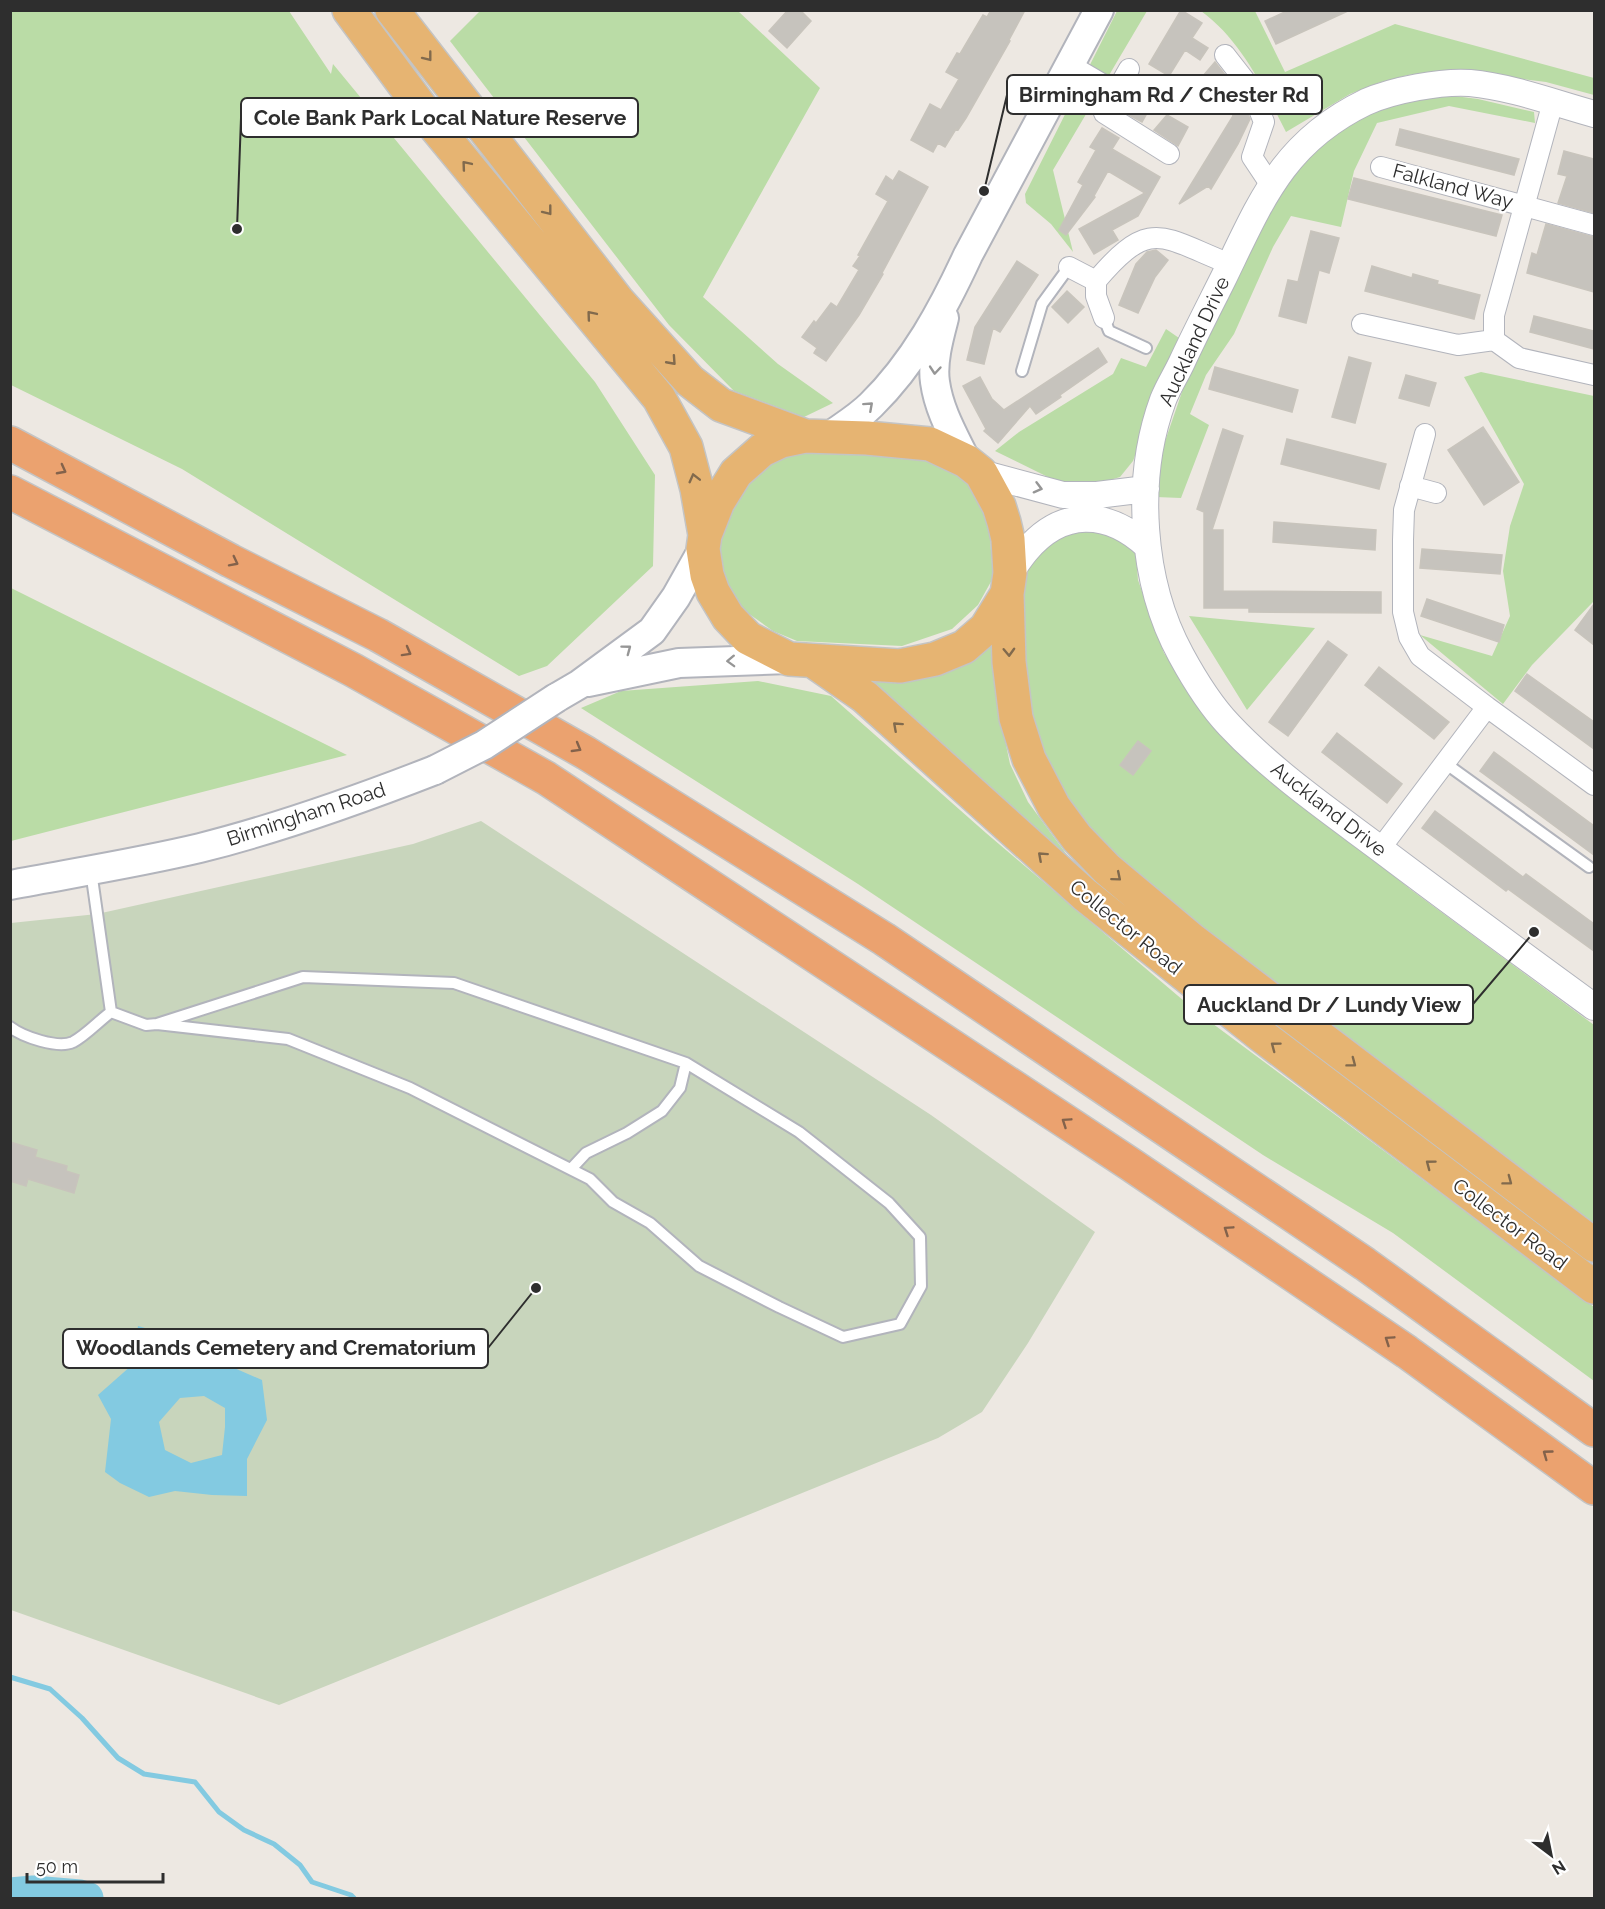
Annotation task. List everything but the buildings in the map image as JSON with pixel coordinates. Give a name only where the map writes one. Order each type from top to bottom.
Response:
[{"type":"highway","name":"Collector Road","points":[[349,10],[437,129],[659,398],[686,447],[696,489],[704,542],[706,575],[712,592],[728,617],[748,638],[801,660],[865,697],[1094,903],[1262,1036],[1594,1287]]},
{"type":"highway","points":[[392,10],[618,301],[690,381],[721,405],[817,436]]},
{"type":"highway","points":[[704,542],[718,502],[736,473],[762,450],[781,441],[817,436],[930,444],[974,467]]},
{"type":"highway","points":[[10,443],[231,561],[378,635],[596,759],[884,939],[1365,1264],[1594,1430]]},
{"type":"highway","name":"Collector Road","points":[[974,467],[999,506],[1004,522],[1008,583],[1009,662],[1016,718],[1029,759],[1054,807],[1077,838],[1107,869],[1192,940],[1594,1245]]},
{"type":"highway","points":[[10,492],[353,670],[546,778],[1120,1158],[1407,1352],[1594,1488]]},
{"type":"highway","points":[[801,660],[900,666],[935,659],[964,647],[986,628],[1008,583]]},
{"type":"main road","points":[[817,436],[869,407],[903,371],[951,292],[1099,10]]},
{"type":"main road","points":[[951,292],[938,341],[934,381],[941,408],[974,467]]},
{"type":"main road","name":"Birmingham Road","points":[[10,885],[200,848],[307,817],[435,770],[484,745],[580,684],[652,631],[676,597],[704,542]]},
{"type":"main road","name":"Birmingham Road","points":[[580,684],[679,663],[801,660]]},
{"type":"street","points":[[1225,55],[1250,87],[1264,122],[1252,157],[1270,184]]},
{"type":"street","points":[[1070,65],[1116,92]]},
{"type":"street","points":[[1129,69],[1104,113],[1170,154]]},
{"type":"street","name":"Auckland Drive","points":[[1594,114],[1517,93],[1469,83],[1402,90],[1368,101],[1316,134],[1298,149],[1270,184],[1163,399],[1150,455],[1146,489],[1147,546],[1161,609],[1168,630],[1182,657],[1217,711],[1260,755],[1380,849],[1594,1007]]},
{"type":"street","name":"Falkland Way","points":[[1494,340],[1494,315],[1553,102]]},
{"type":"street","name":"Falkland Way","points":[[1382,167],[1594,225]]},
{"type":"street","points":[[1104,318],[1096,296],[1096,281],[1112,262],[1139,240],[1153,236],[1191,246],[1230,264]]},
{"type":"street","points":[[1069,267],[1096,281]]},
{"type":"street","points":[[1362,324],[1458,345],[1494,340],[1519,358],[1594,375]]},
{"type":"street","points":[[1425,434],[1404,510],[1403,612],[1409,637],[1420,656],[1594,785]]},
{"type":"street","points":[[974,467],[1063,495],[1097,495],[1146,489]]},
{"type":"street","points":[[1410,486],[1436,493]]},
{"type":"street","points":[[1008,583],[1027,550],[1042,536],[1062,524],[1077,519],[1114,523],[1133,533],[1147,546]]},
{"type":"street","points":[[1380,849],[1487,707]]},
{"type":"lane","points":[[1022,371],[1042,304],[1069,267]]},
{"type":"lane","points":[[1104,318],[1109,331],[1146,348]]},
{"type":"lane","points":[[1445,763],[1589,867]]},
{"type":"lane","points":[[91,870],[111,1012]]},
{"type":"lane","points":[[111,1012],[146,1025],[157,1024],[288,1039],[410,1088],[571,1168],[590,1179],[613,1202],[650,1223],[699,1266],[843,1337],[900,1324],[921,1286],[920,1237],[889,1203],[799,1132],[686,1063],[454,983],[303,977],[157,1024]]},
{"type":"lane","points":[[10,1026],[18,1033],[47,1042],[72,1043],[111,1012]]},
{"type":"lane","points":[[571,1168],[586,1153],[627,1133],[662,1111],[680,1088],[686,1063]]},
{"type":"green space","points":[[10,11],[289,11],[331,74],[333,64],[595,382],[655,475],[653,566],[547,666],[519,676],[182,469],[11,385]]},
{"type":"green space","points":[[480,11],[738,11],[820,88],[703,297],[778,364],[833,403],[804,417],[734,391],[669,325],[450,41]]},
{"type":"green space","points":[[1117,11],[1147,11],[1053,170],[1073,252],[1051,224],[1026,203],[1025,194]]},
{"type":"green space","points":[[1201,11],[1255,11],[1285,72],[1395,24],[1594,78],[1594,95],[1546,82],[1453,70],[1408,75],[1350,94],[1286,132],[1260,82],[1240,51],[1228,36]]},
{"type":"green space","points":[[1439,94],[1478,99],[1534,112],[1535,123],[1449,106],[1377,123],[1354,171],[1341,227],[1291,216],[1273,247],[1234,334],[1206,375],[1190,414],[1209,425],[1181,498],[1156,497],[1160,456],[1195,354],[1292,166],[1362,113]]},
{"type":"green space","points":[[1166,329],[1179,338],[1133,461],[1120,477],[1097,484],[1060,483],[995,451],[1019,432],[1113,374],[1121,358],[1146,367]]},
{"type":"green space","points":[[1481,372],[1594,396],[1594,601],[1532,665],[1503,704],[1420,635],[1492,656],[1510,616],[1503,571],[1510,526],[1524,484],[1464,377]]},
{"type":"green space","points":[[794,446],[916,453],[952,467],[977,493],[989,524],[993,578],[978,605],[952,629],[902,646],[797,641],[773,631],[738,606],[724,577],[716,542],[736,487]]},
{"type":"green space","points":[[1089,526],[1125,538],[1136,555],[1138,580],[1164,653],[1216,731],[1410,889],[1594,1025],[1594,1230],[1112,860],[1084,827],[1042,757],[1017,653],[1025,572],[1038,550],[1056,536]]},
{"type":"green space","points":[[11,588],[347,755],[11,841]]},
{"type":"green space","points":[[1189,616],[1315,628],[1247,710]]},
{"type":"green space","points":[[993,639],[1000,716],[1010,764],[1028,802],[1070,859],[1070,866],[861,679],[909,679],[952,671]]},
{"type":"green space","points":[[758,681],[831,696],[986,833],[1197,1012],[1594,1307],[1594,1381],[1393,1233],[1263,1155],[858,884],[581,708],[621,691]]},
{"type":"green space","points":[[481,821],[931,1115],[1095,1232],[1028,1343],[982,1412],[938,1438],[279,1705],[11,1610],[11,923],[97,914],[413,844]]},
{"type":"water","points":[[138,1326],[177,1337],[213,1351],[232,1367],[262,1380],[267,1420],[247,1459],[247,1496],[175,1491],[149,1497],[120,1483],[105,1472],[111,1419],[98,1395],[132,1365]],"holes":[[[204,1396],[225,1408],[222,1455],[191,1463],[165,1450],[159,1422],[180,1398]]]},
{"type":"waterway","points":[[10,1677],[50,1689],[82,1718],[118,1758],[144,1774],[195,1782],[219,1812],[244,1830],[274,1844],[300,1865],[312,1882],[354,1898]]},
{"type":"waterway","points":[[10,1894],[33,1892],[87,1898]]},
{"type":"place","name":"Birmingham Rd / Chester Rd","points":[[984,191]]},
{"type":"place","name":"Cole Bank Park Local Nature Reserve","points":[[237,229]]},
{"type":"place","name":"Auckland Dr / Lundy View","points":[[1534,932]]},
{"type":"place","name":"Woodlands Cemetery and Crematorium","points":[[536,1288]]}]
